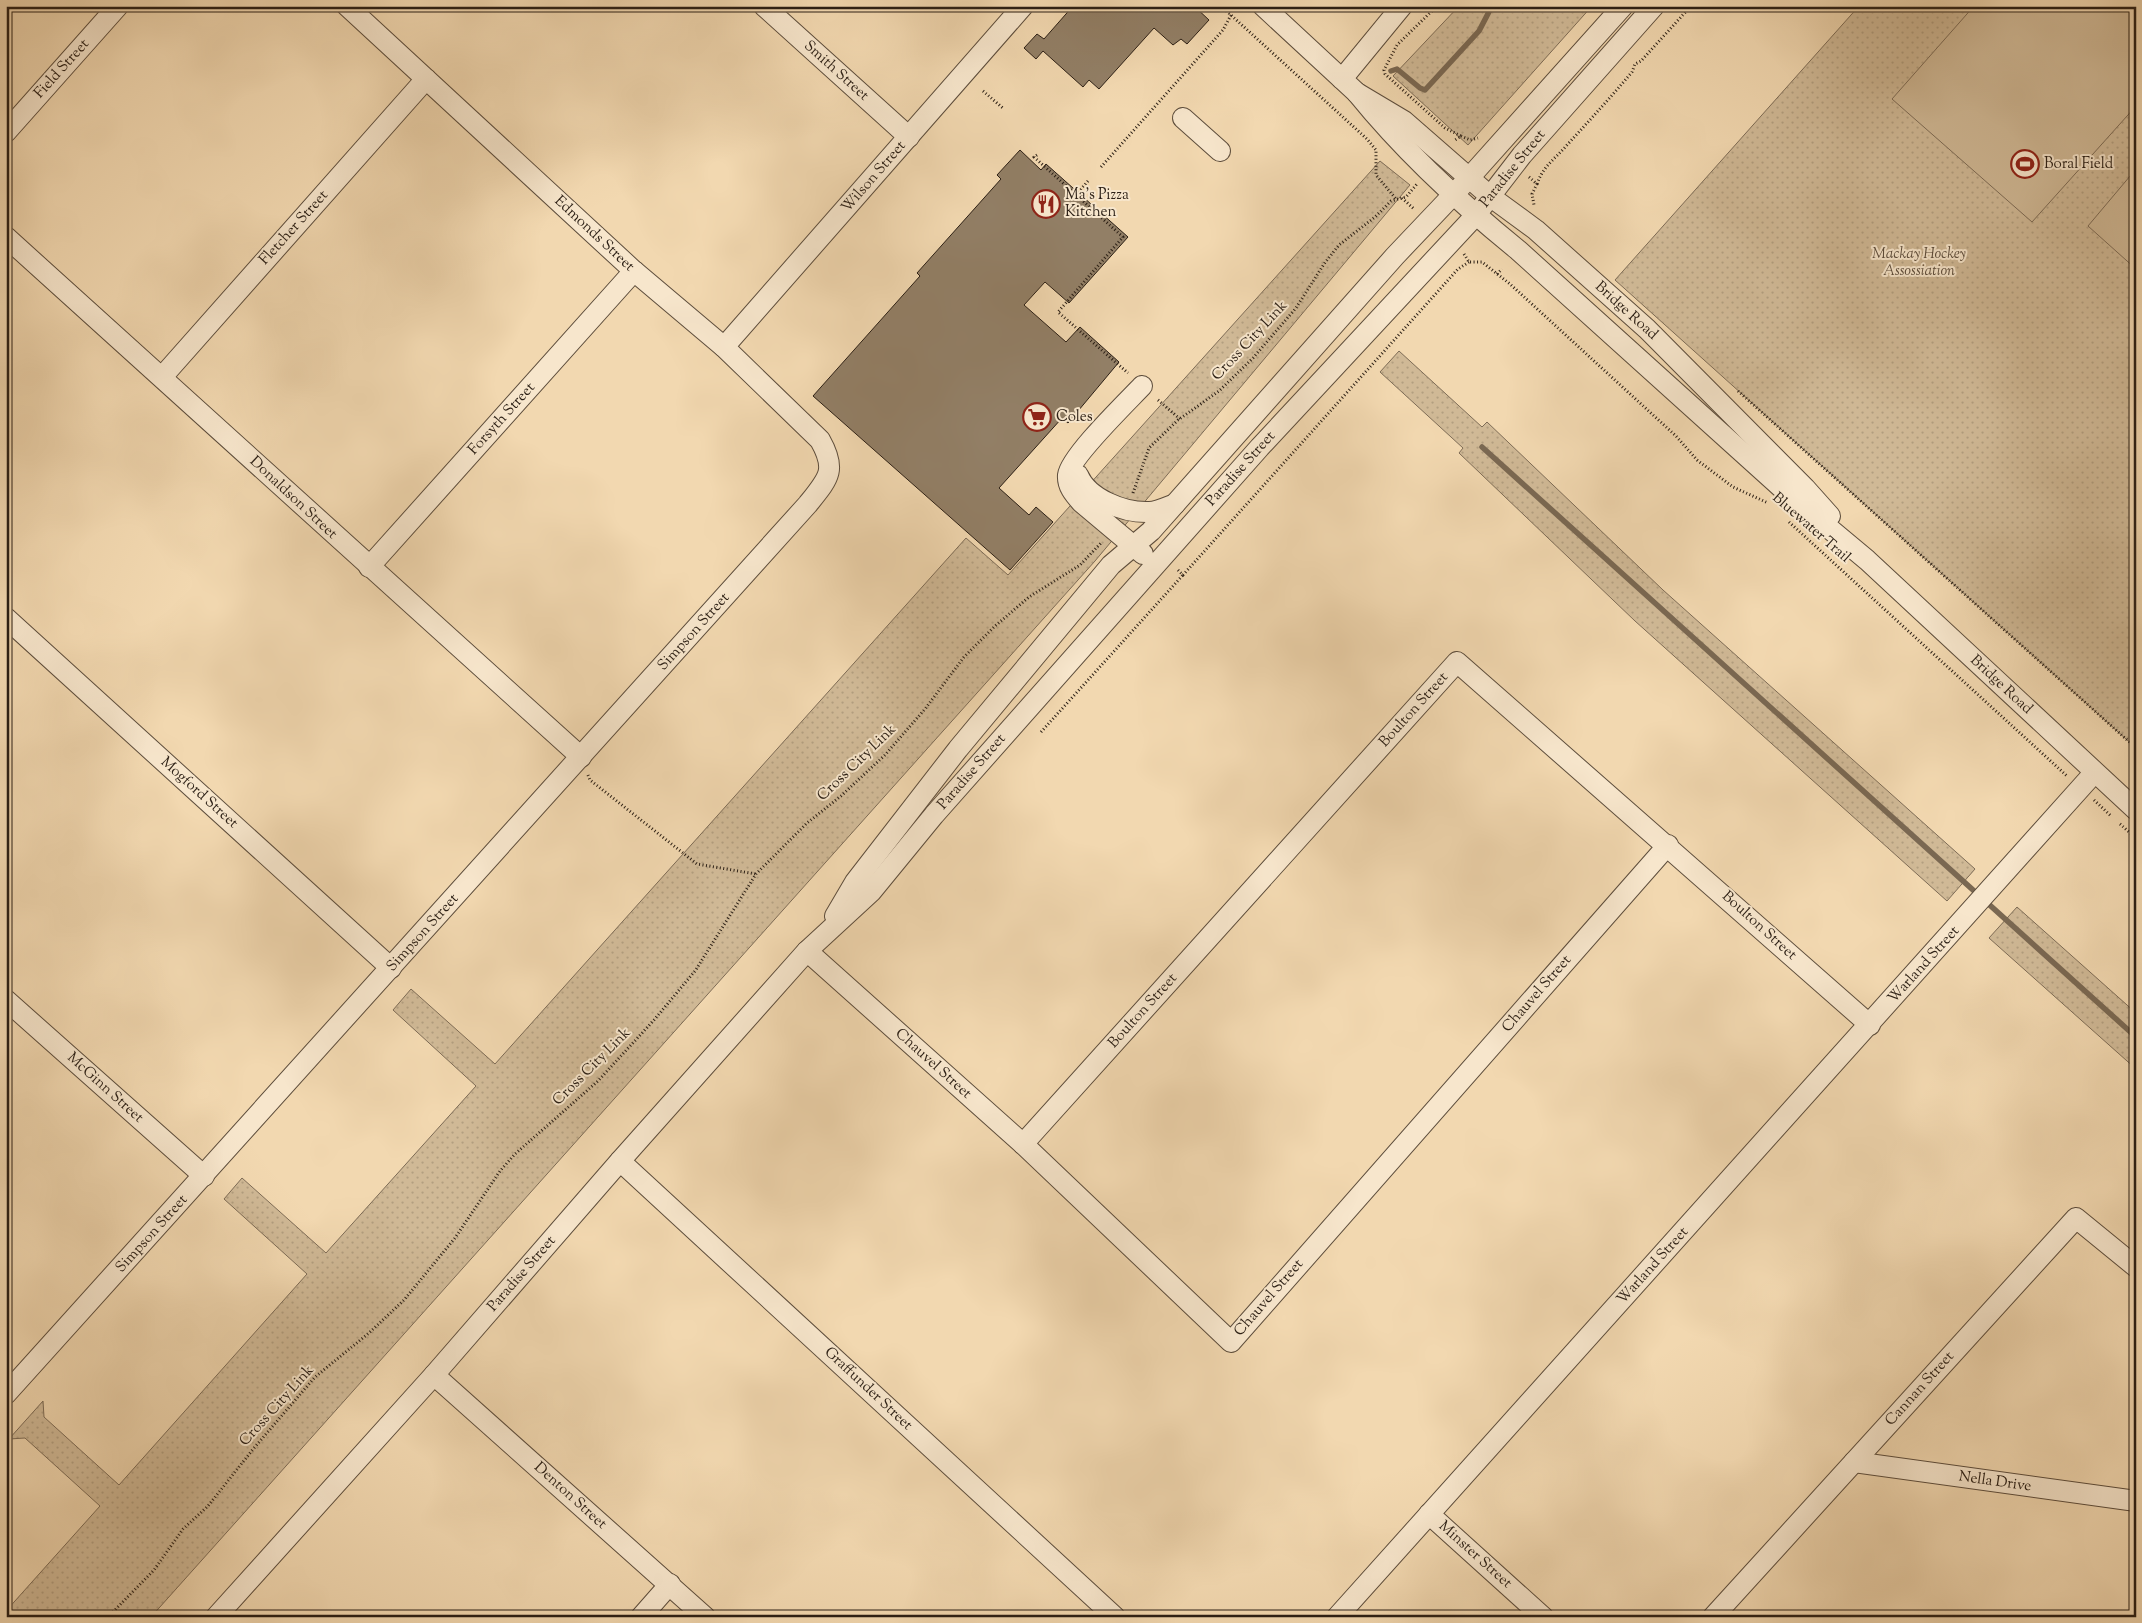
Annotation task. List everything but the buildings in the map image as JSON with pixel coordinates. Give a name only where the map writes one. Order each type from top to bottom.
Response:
[{"type":"street","name":"Field Street","points":[[6,132],[118,6]]},
{"type":"street","name":"Edmonds Street","points":[[347,6],[634,271],[724,347],[820,440],[829,455],[831,466]]},
{"type":"street","name":"Smith Street","points":[[764,6],[908,136]]},
{"type":"street","name":"Wilson Street","points":[[724,347],[1023,6]]},
{"type":"street","name":"Bridge Road","points":[[1263,6],[1342,80],[1357,92],[1404,121],[1491,197],[1536,230],[1647,329],[1805,488],[1867,560]]},
{"type":"street","points":[[1342,80],[1402,6]]},
{"type":"street","name":"Paradise Street","points":[[826,931],[855,882],[958,749],[1111,565],[1151,531],[1177,503],[1395,256],[1469,178],[1623,6]]},
{"type":"street","name":"Paradise Street","points":[[216,1617],[434,1375],[620,1161],[807,952],[826,931],[871,892],[934,815],[1260,447],[1475,216],[1522,155],[1654,6]]},
{"type":"street","name":"Fletcher Street","points":[[162,377],[426,80]]},
{"type":"street","name":"Bridge Road","points":[[1357,92],[1389,133],[1475,216],[1518,250],[1794,499],[1867,560],[2136,810]]},
{"type":"street","points":[[1183,118],[1220,151]]},
{"type":"street","name":"Donaldson Street","points":[[6,237],[581,757]]},
{"type":"street","name":"Forsyth Street","points":[[369,567],[634,271]]},
{"type":"street","points":[[1138,382],[1076,458],[1068,473],[1070,487],[1074,494],[1156,564]]},
{"type":"street","points":[[1076,458],[1079,477],[1089,491],[1101,499],[1117,506],[1148,512],[1177,503]]},
{"type":"street","name":"Simpson Street","points":[[9,1385],[204,1176],[808,504],[822,486],[831,466]]},
{"type":"street","name":"Mogford Street","points":[[6,618],[391,968]]},
{"type":"street","name":"Boulton Street","points":[[1023,1144],[1457,662],[1668,845],[1870,1025]]},
{"type":"street","points":[[2081,789],[2094,773]]},
{"type":"street","name":"Warland Street","points":[[1337,1617],[2081,789]]},
{"type":"street","name":"Chauvel Street","points":[[807,952],[1023,1144],[1231,1342],[1668,845]]},
{"type":"street","name":"McGinn Street","points":[[6,1000],[204,1176]]},
{"type":"street","name":"Graffunder Street","points":[[620,1161],[1115,1617]]},
{"type":"street","name":"Cannan Street","points":[[1713,1617],[2076,1218],[2136,1267]]},
{"type":"street","name":"Denton Street","points":[[434,1375],[706,1617]]},
{"type":"street","name":"Nella Drive","points":[[1854,1462],[2136,1501]]},
{"type":"street","name":"Minster Street","points":[[1429,1514],[1543,1617]]},
{"type":"street","points":[[641,1617],[670,1584]]},
{"type":"path","points":[[1221,6],[1373,145],[1376,150],[1376,175],[1396,199],[1402,198],[1418,182]]},
{"type":"path","points":[[1437,6],[1397,45],[1384,66],[1385,74],[1445,128],[1470,140],[1477,139],[1481,135]]},
{"type":"path","points":[[1536,209],[1532,194],[1540,175],[1551,160],[1565,148],[1632,72],[1635,64],[1641,62],[1691,6]]},
{"type":"path","points":[[1101,167],[1223,30],[1231,15]]},
{"type":"path","points":[[1380,64],[1384,66]]},
{"type":"path","points":[[983,91],[1004,109]]},
{"type":"path","points":[[1454,141],[1461,136]]},
{"type":"path","points":[[1036,155],[1034,157],[1123,237],[1058,312],[1138,382]]},
{"type":"path","points":[[1529,178],[1537,184]]},
{"type":"path","points":[[1076,195],[1088,182]]},
{"type":"path","points":[[1402,198],[1414,209]]},
{"type":"path","name":"Cross City Link","points":[[1132,496],[1148,448],[1180,419],[1219,391],[1253,358],[1296,308],[1324,264],[1339,245],[1374,218],[1391,201],[1396,199]]},
{"type":"path","points":[[1042,732],[1458,269],[1469,262],[1463,253]]},
{"type":"path","name":"Bluewater Trail","points":[[1469,262],[1482,262],[1497,274],[1676,436],[1697,460],[1733,487],[1767,502],[1774,508]]},
{"type":"path","points":[[1497,274],[1502,269]]},
{"type":"path","points":[[1731,384],[2136,748]]},
{"type":"path","points":[[1158,400],[1180,419]]},
{"type":"path","name":"Bluewater Trail","points":[[1787,520],[2136,838]]},
{"type":"path","name":"Cross City Link","points":[[108,1617],[154,1570],[182,1529],[208,1506],[315,1377],[369,1333],[404,1300],[455,1238],[500,1171],[515,1154],[598,1081],[654,1020],[695,971],[756,874],[807,823],[841,796],[885,755],[925,709],[964,658],[995,626],[1029,597],[1080,565],[1101,543]]},
{"type":"path","points":[[1178,570],[1182,575]]},
{"type":"path","points":[[581,757],[590,780],[697,864],[756,874]]},
{"type":"green space","points":[[1459,6],[1592,6],[1468,145],[1393,76]]},
{"type":"green space","name":"Mackay Hockey Assossiation","points":[[1859,6],[2136,6],[2136,748],[1615,280]]},
{"type":"green space","name":"Boral Field","points":[[1974,6],[2136,6],[2136,106],[2032,222],[1892,99]]},
{"type":"green space","points":[[1380,161],[1410,185],[1095,561],[151,1617],[6,1617],[6,1611],[100,1506],[25,1438],[9,1439],[43,1401],[44,1417],[119,1485],[307,1274],[224,1199],[242,1178],[326,1253],[476,1086],[393,1010],[411,989],[495,1064],[966,538],[1008,575]]},
{"type":"green space","points":[[2136,169],[2136,269],[2088,226]]},
{"type":"green space","points":[[1399,351],[1482,427],[1487,422],[1663,590],[1975,869],[1947,901],[1635,621],[1459,453],[1463,448],[1380,372]]},
{"type":"green space","points":[[2017,907],[2136,1013],[2136,1069],[1989,938]]},
{"type":"waterway","points":[[1391,71],[1397,69],[1425,90],[1479,31],[1492,6]]},
{"type":"waterway","points":[[1482,447],[2136,1037]]},
{"type":"place","name":"Boral Field","points":[[2025,164]]},
{"type":"place","name":"Ma's Pizza Kitchen","points":[[1046,204]]},
{"type":"place","name":"Coles","points":[[1037,417]]}]
